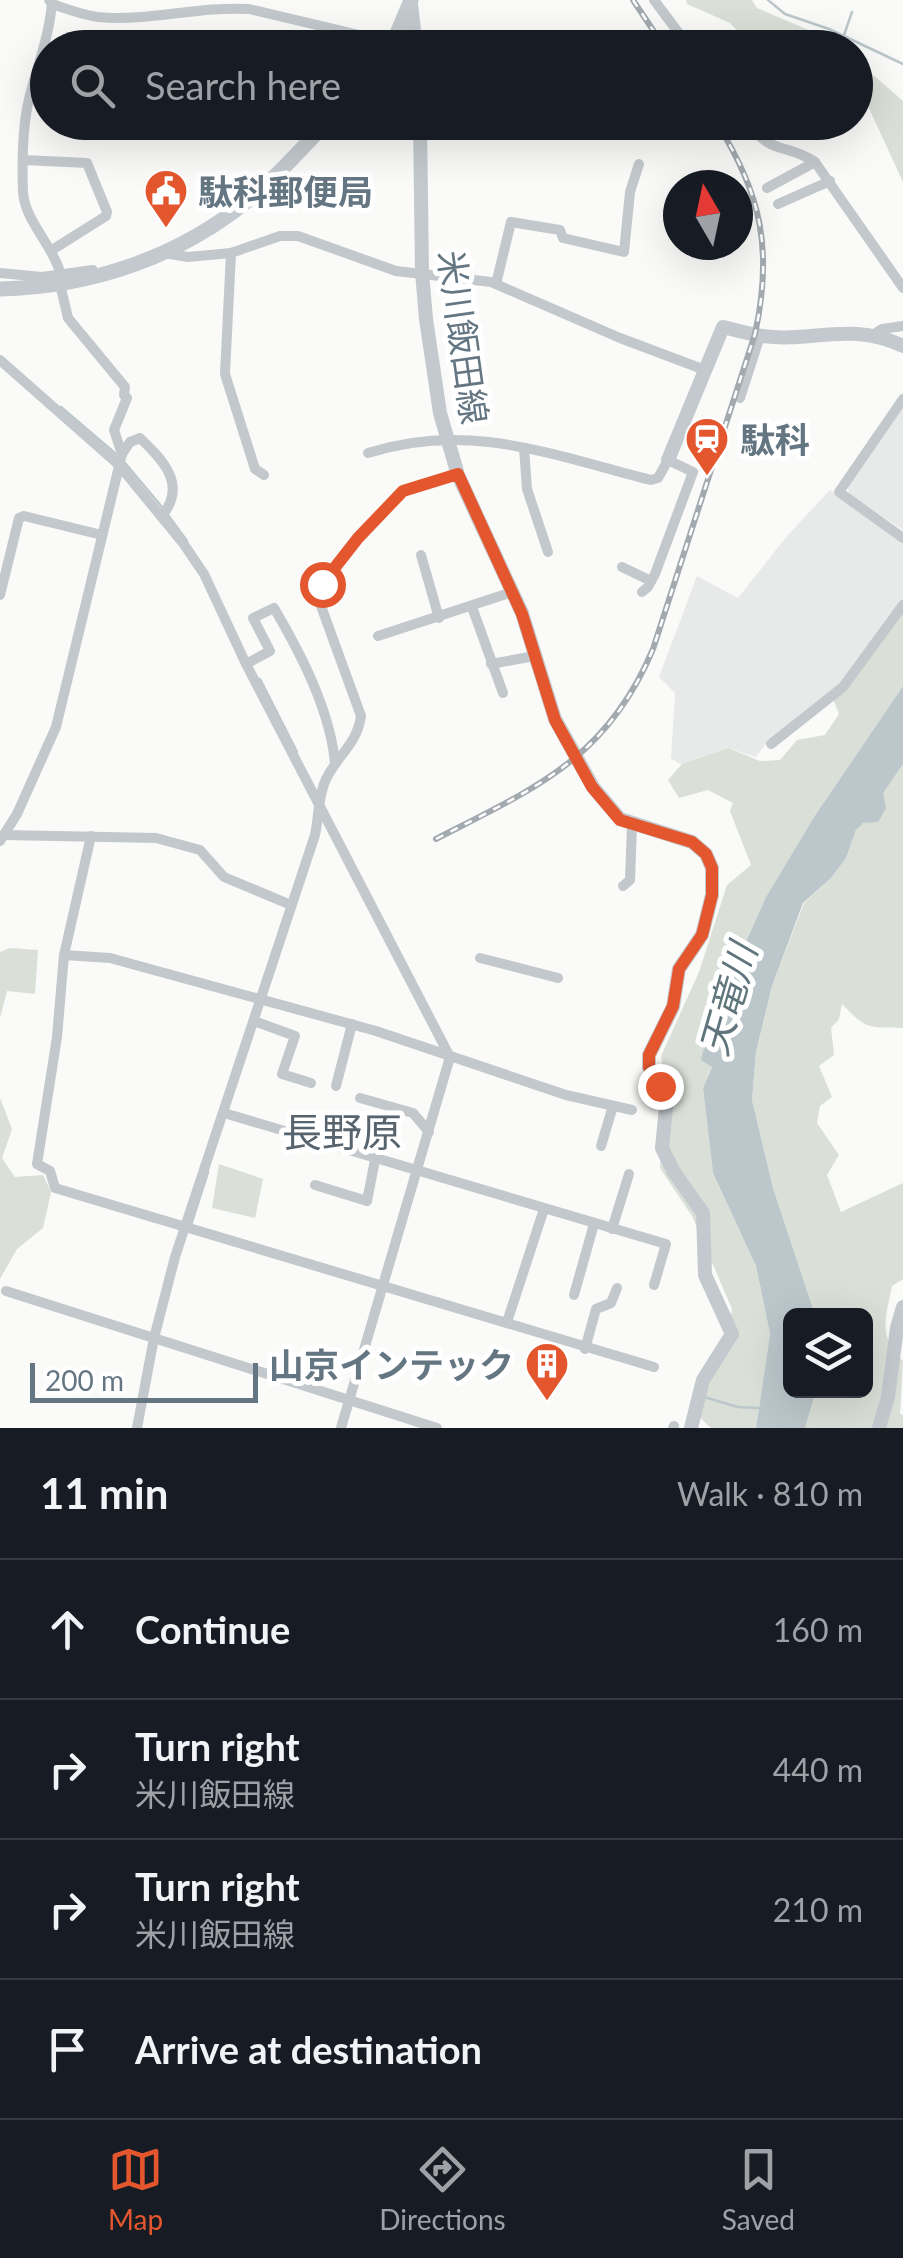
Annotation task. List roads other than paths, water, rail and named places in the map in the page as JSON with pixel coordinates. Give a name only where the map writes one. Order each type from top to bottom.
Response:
[{"type":"highway","points":[[399,30],[411,2]]},
{"type":"highway","points":[[0,289],[113,272],[164,254],[250,199],[309,140]]},
{"type":"main road","points":[[411,2],[413,30]]},
{"type":"main road","name":"米川飯田線","points":[[420,140],[422,272],[434,384],[446,438],[458,474],[512,592],[548,702],[576,760],[609,809],[620,820],[701,848],[710,860],[714,878],[702,935],[679,969],[673,1006],[649,1055],[649,1067],[666,1107],[662,1148],[704,1213],[705,1276],[732,1334],[702,1380],[691,1428]]},
{"type":"main road","points":[[668,460],[723,326],[760,336],[873,335],[903,346]]},
{"type":"main road","points":[[879,1428],[900,1340],[903,1307]]},
{"type":"street","points":[[654,0],[676,30]]},
{"type":"street","points":[[49,30],[51,1],[92,16],[113,18],[249,9],[330,30]]},
{"type":"street","points":[[30,100],[25,118],[26,209],[52,250],[68,318],[124,387],[127,398],[114,430],[120,459]]},
{"type":"street","points":[[762,140],[768,146],[815,162],[903,288]]},
{"type":"street","points":[[24,160],[87,163],[107,212],[81,234],[52,250]]},
{"type":"street","points":[[767,188],[815,162]]},
{"type":"street","points":[[496,284],[511,222],[560,230],[564,238],[624,252],[630,192],[638,164]]},
{"type":"street","points":[[778,204],[830,181]]},
{"type":"street","points":[[164,254],[188,257],[232,253],[288,235],[396,271],[496,284],[705,370]]},
{"type":"street","points":[[232,253],[226,374],[255,470],[264,476]]},
{"type":"street","points":[[0,273],[61,281]]},
{"type":"street","points":[[873,335],[882,329],[903,326]]},
{"type":"street","points":[[740,398],[760,336]]},
{"type":"street","points":[[0,360],[120,459],[204,574],[246,664],[450,1058],[341,1428]]},
{"type":"street","points":[[903,399],[838,492],[903,538]]},
{"type":"street","points":[[162,516],[174,499],[175,485],[162,459],[140,438],[130,442],[120,459],[56,727],[2,838],[142,836],[200,850],[224,877],[291,905]]},
{"type":"street","points":[[368,453],[412,440],[473,438],[651,480],[658,478],[668,460],[693,472],[651,581],[642,592]]},
{"type":"street","points":[[524,448],[527,489],[548,552]]},
{"type":"street","points":[[137,1428],[154,1338],[175,1258],[315,835],[320,792],[335,764],[358,735],[361,716],[322,606],[322,584],[358,538],[403,491],[458,474]]},
{"type":"street","points":[[0,594],[19,518],[102,535]]},
{"type":"street","points":[[422,556],[439,618]]},
{"type":"street","points":[[622,567],[651,581]]},
{"type":"street","points":[[378,636],[512,592]]},
{"type":"street","points":[[771,744],[844,687],[903,605]]},
{"type":"street","points":[[472,607],[503,693]]},
{"type":"street","points":[[246,664],[270,651],[254,618],[274,608],[323,706],[332,734],[335,764]]},
{"type":"street","points":[[491,664],[534,656]]},
{"type":"street","points":[[623,886],[630,880],[632,824]]},
{"type":"street","points":[[91,836],[64,955],[57,1037],[37,1164],[50,1171],[55,1188],[654,1367]]},
{"type":"street","points":[[64,955],[110,958],[261,999],[352,1024],[566,1095],[632,1110]]},
{"type":"street","points":[[480,958],[558,978]]},
{"type":"street","points":[[254,1021],[296,1036],[282,1074],[311,1084]]},
{"type":"street","points":[[336,1086],[352,1024]]},
{"type":"street","points":[[360,1098],[412,1113],[429,1132]]},
{"type":"street","points":[[601,1146],[613,1106]]},
{"type":"street","points":[[224,1113],[666,1244],[654,1285]]},
{"type":"street","points":[[315,1185],[366,1201],[375,1160]]},
{"type":"street","points":[[612,1229],[628,1174]]},
{"type":"street","points":[[507,1322],[544,1209]]},
{"type":"street","points":[[574,1295],[594,1224]]},
{"type":"street","points":[[585,1349],[596,1310],[611,1303],[617,1288]]},
{"type":"street","points":[[6,1292],[436,1428]]},
{"type":"water","name":"天竜川","points":[[903,686],[903,764],[883,793],[886,808],[878,822],[863,823],[856,830],[846,858],[803,903],[772,986],[756,1052],[752,1100],[773,1188],[813,1308],[783,1308],[783,1398],[814,1398],[805,1428],[756,1428],[770,1334],[756,1266],[713,1173],[703,1088],[712,1067],[701,1060],[721,1026],[730,977],[766,897],[814,817]]},
{"type":"waterway","points":[[768,0],[785,14],[831,30]]},
{"type":"waterway","points":[[846,30],[852,12]]},
{"type":"waterway","points":[[873,50],[903,64]]},
{"type":"waterway","points":[[61,407],[116,454]]},
{"type":"waterway","points":[[125,463],[162,507]]},
{"type":"waterway","points":[[168,515],[187,541]]},
{"type":"waterway","points":[[260,679],[297,752]]},
{"type":"waterway","points":[[191,1225],[208,1172]]},
{"type":"waterway","points":[[704,1397],[738,1407],[759,1408]]},
{"type":"railway","points":[[633,0],[653,30]]},
{"type":"railway","points":[[436,839],[536,785],[590,744],[635,687],[653,649],[755,334],[760,304],[760,224],[744,174],[727,140]]},
{"type":"place","name":"駄科郵便局","points":[[166,229]]},
{"type":"place","name":"駄科","points":[[707,477]]},
{"type":"place","name":"山京インテック","points":[[547,1402]]},
{"type":"district","name":"長野原","points":[[342,1132]]}]
